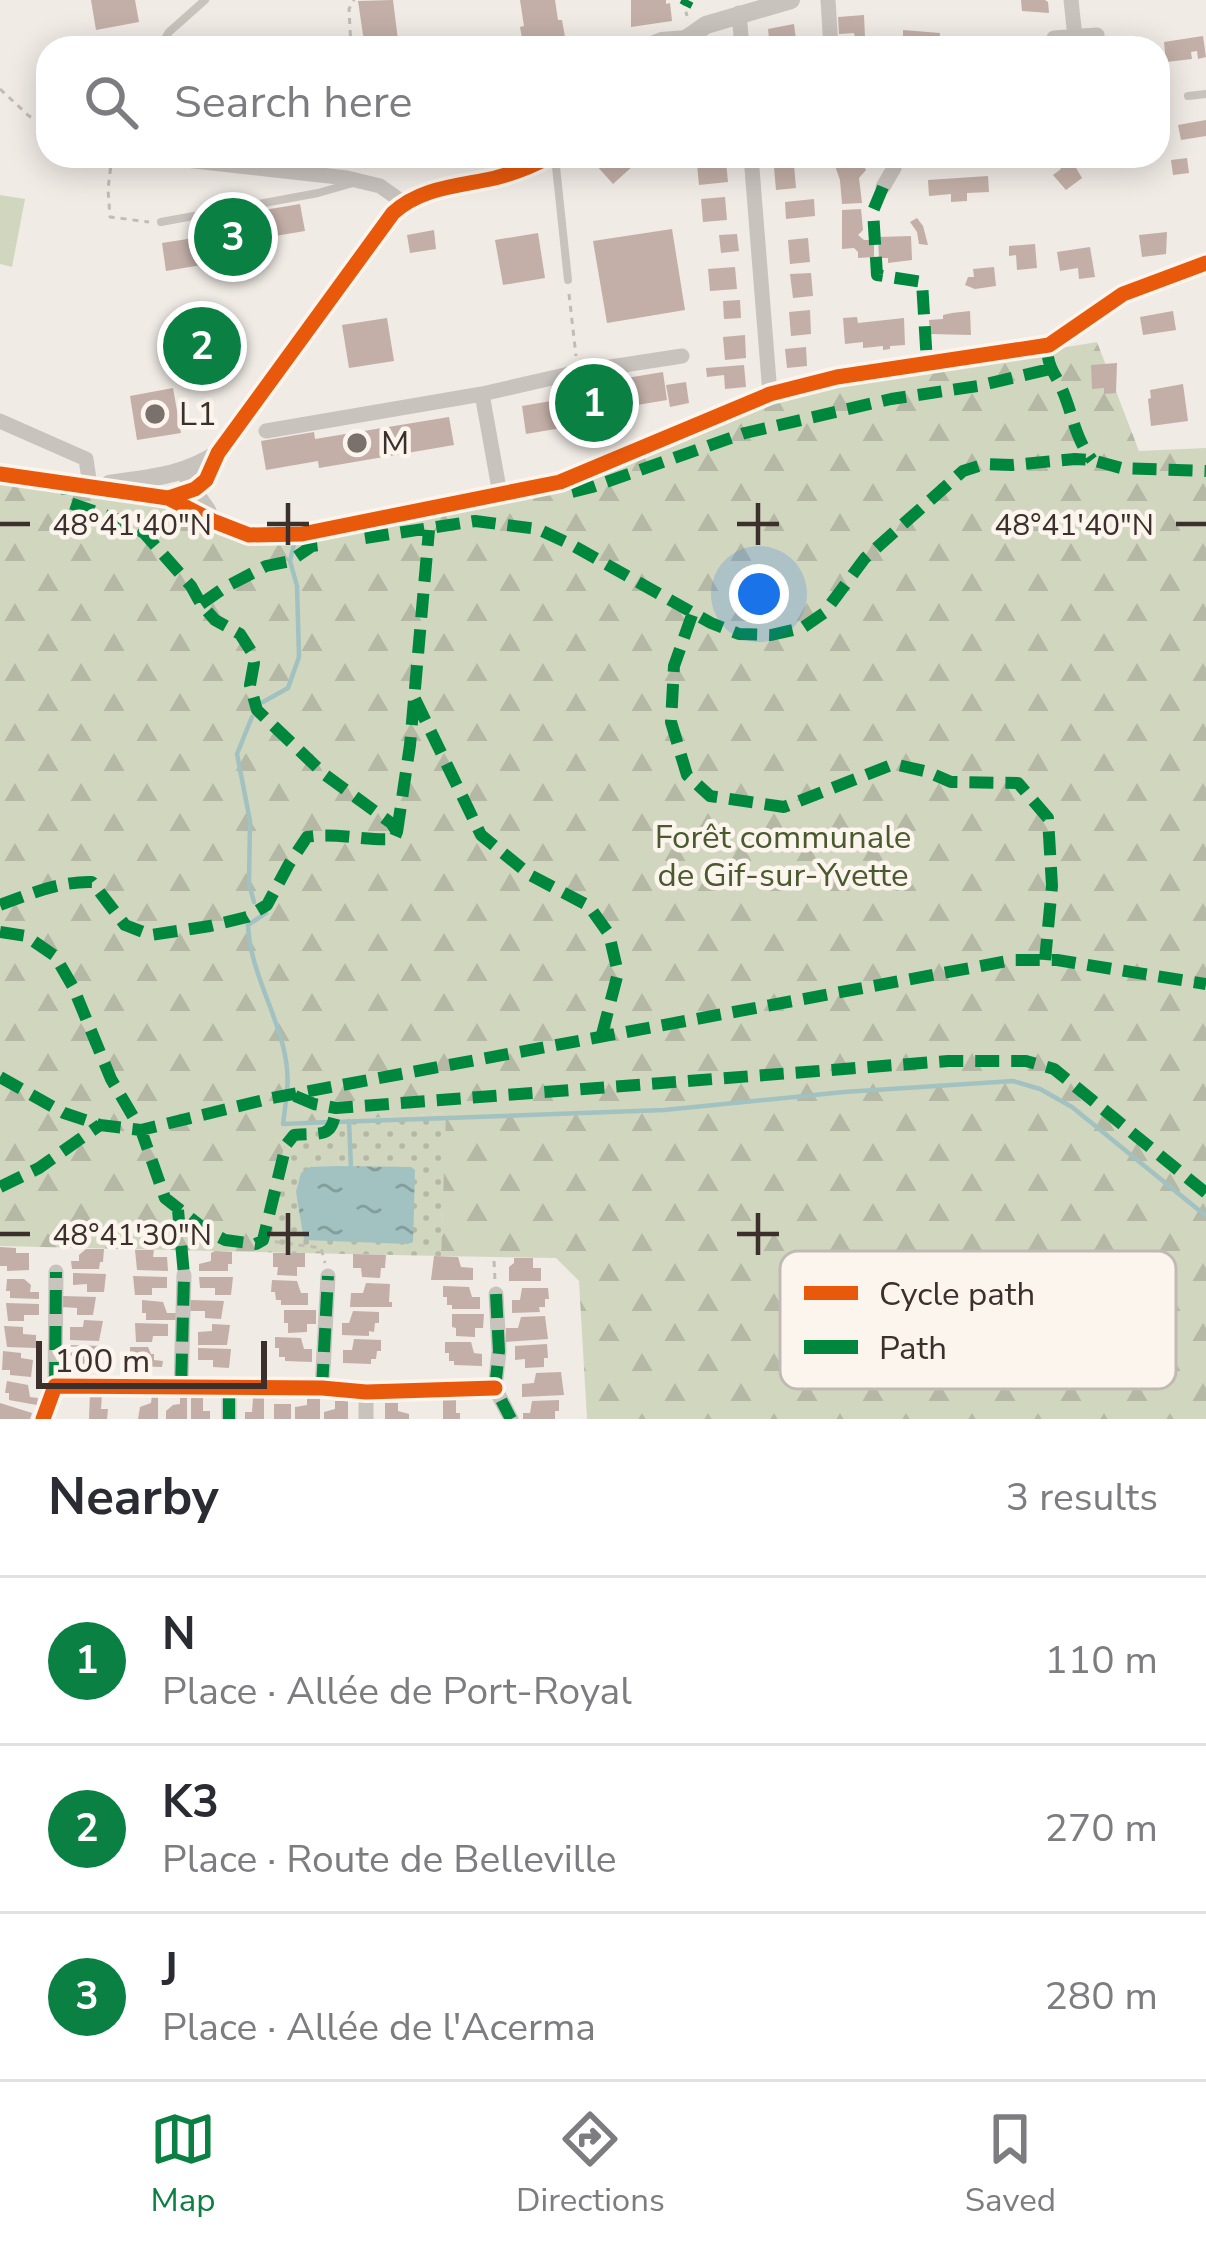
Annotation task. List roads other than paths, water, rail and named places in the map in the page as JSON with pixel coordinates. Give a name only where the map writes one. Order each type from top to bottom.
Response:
[{"type":"street","points":[[688,36],[706,25],[791,0]]},
{"type":"street","points":[[828,0],[830,36]]},
{"type":"street","points":[[1071,0],[1075,36]]},
{"type":"street","points":[[739,14],[741,36]]},
{"type":"street","points":[[1086,36],[1097,35]]},
{"type":"street","points":[[250,168],[358,181],[380,186],[404,203]]},
{"type":"street","points":[[201,484],[218,453],[381,227],[404,203],[428,191],[529,168]]},
{"type":"street","points":[[752,168],[770,394]]},
{"type":"street","points":[[883,188],[894,168]]},
{"type":"street","points":[[153,491],[249,535],[302,534],[560,482],[770,394],[837,377],[1049,346],[1124,294],[1206,263]]},
{"type":"street","points":[[266,431],[682,356]]},
{"type":"street","points":[[482,394],[500,494]]},
{"type":"street","points":[[0,421],[86,459],[93,486]]},
{"type":"street","points":[[153,491],[218,453]]},
{"type":"street","points":[[182,472],[201,484],[210,515]]},
{"type":"street","points":[[0,474],[153,491],[201,484]]},
{"type":"street","points":[[43,1419],[55,1386],[56,1272]]},
{"type":"street","points":[[181,1388],[184,1275]]},
{"type":"street","points":[[322,1388],[328,1276]]},
{"type":"street","points":[[496,1294],[499,1351],[495,1388],[511,1419]]},
{"type":"street","points":[[55,1386],[366,1392],[495,1388]]},
{"type":"street","points":[[229,1389],[229,1419]]},
{"type":"street","points":[[366,1392],[366,1419]]},
{"type":"lane","points":[[166,36],[205,0]]},
{"type":"lane","points":[[661,36],[692,33]]},
{"type":"lane","points":[[1188,96],[1206,94]]},
{"type":"lane","points":[[554,168],[568,280]]},
{"type":"lane","points":[[161,222],[358,181]]},
{"type":"water","points":[[310,1167],[415,1170],[413,1242],[304,1240],[296,1192],[301,1173]]},
{"type":"waterway","points":[[263,702],[288,688],[299,657],[297,586],[290,561],[294,544]]},
{"type":"waterway","points":[[252,717],[237,754],[250,821],[249,884],[254,902]]},
{"type":"waterway","points":[[266,913],[248,925],[250,946],[284,1049],[287,1091]]},
{"type":"waterway","points":[[337,1122],[664,1110],[1013,1081],[1072,1107],[1206,1216]]},
{"type":"waterway","points":[[286,1101],[283,1124],[331,1122]]},
{"type":"waterway","points":[[349,1121],[351,1169]]},
{"type":"place","name":"J","points":[[233,237]]},
{"type":"place","name":"K3","points":[[202,346]]},
{"type":"place","name":"N","points":[[594,403]]},
{"type":"place","name":"L1","points":[[155,414]]},
{"type":"place","name":"M","points":[[357,443]]},
{"type":"park label","name":"Forêt communale de Gif-sur-Yvette","points":[[783,856]]}]
